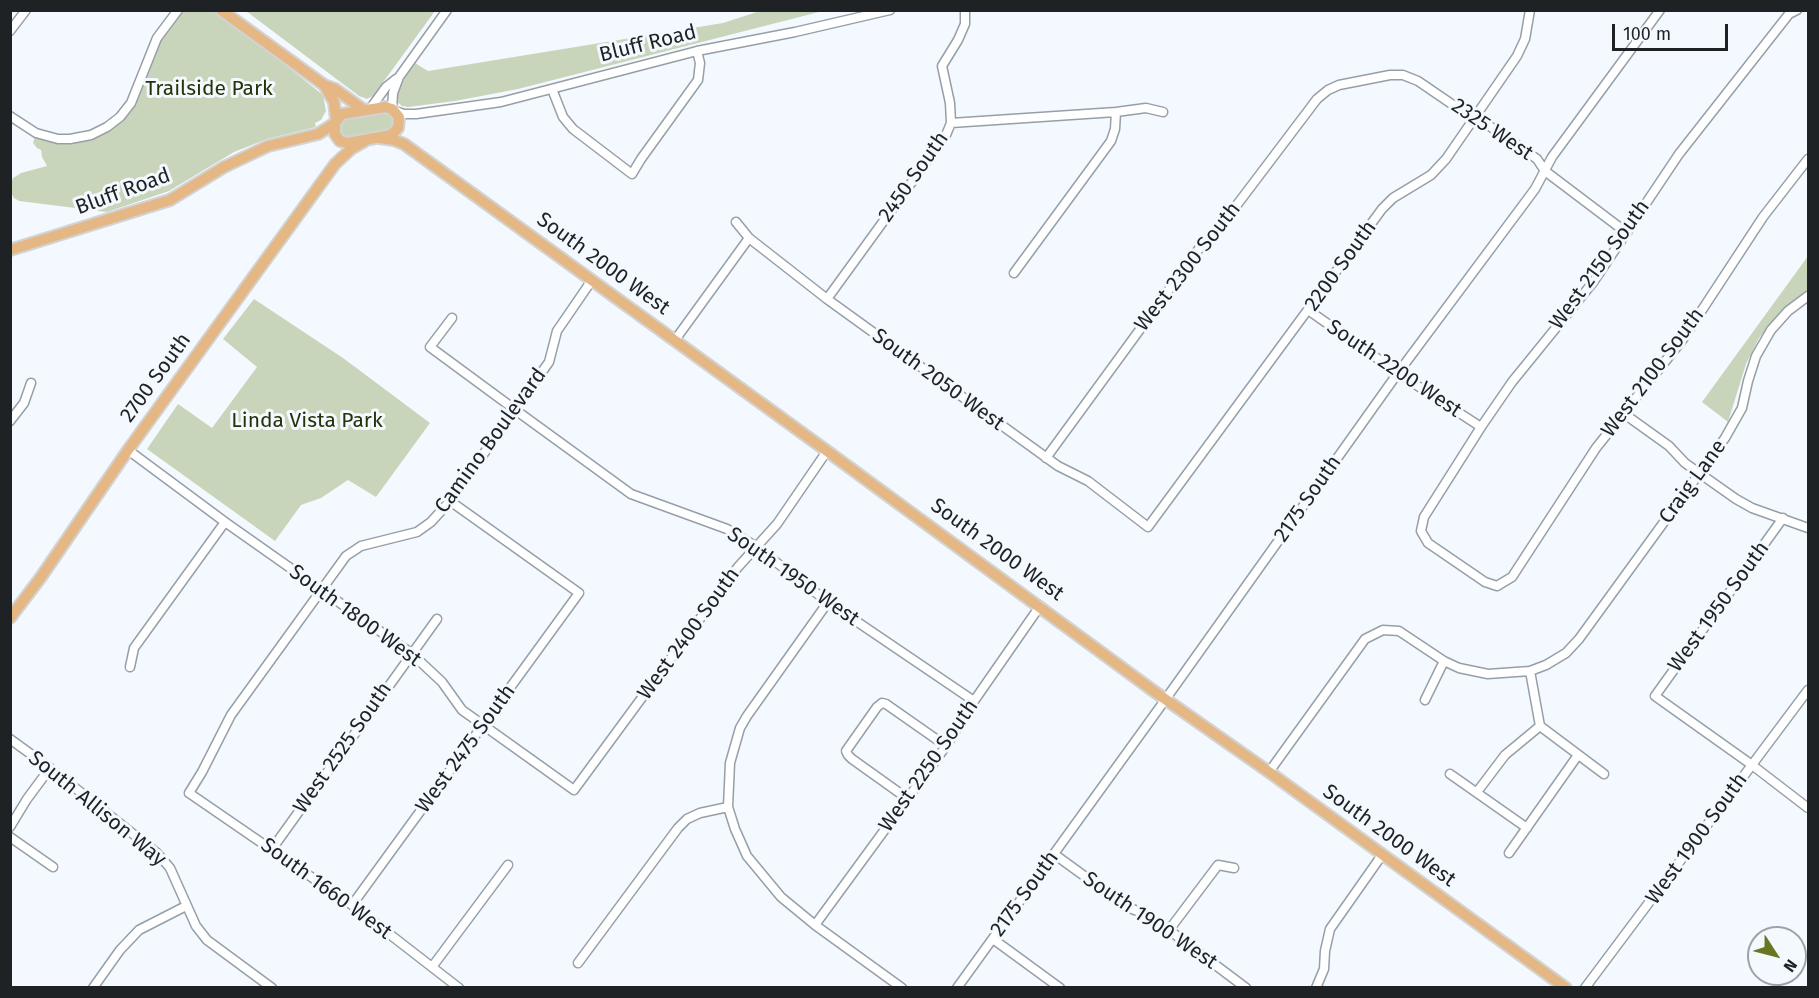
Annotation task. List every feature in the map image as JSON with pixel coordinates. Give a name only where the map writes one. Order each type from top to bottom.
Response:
[{"type":"main road","points":[[221,10],[324,85],[335,89],[367,110]]},
{"type":"main road","points":[[324,85],[334,102],[335,121]]},
{"type":"main road","name":"Bluff Road","points":[[10,250],[170,200],[224,167],[268,146],[324,131],[346,113],[385,107],[393,110]]},
{"type":"main road","points":[[393,110],[399,117],[404,144]]},
{"type":"main road","name":"2700 South","points":[[335,121],[334,130],[339,139],[339,154],[335,164]]},
{"type":"main road","points":[[365,141],[391,135],[399,126]]},
{"type":"main road","name":"Bluff Road","points":[[311,136],[323,135],[348,144],[365,141]]},
{"type":"main road","name":"South 2000 West","points":[[380,138],[404,144],[1566,987]]},
{"type":"main road","name":"2700 South","points":[[10,618],[41,577],[128,450],[335,164],[351,149],[365,141]]},
{"type":"street","points":[[10,31],[26,10]]},
{"type":"street","points":[[10,116],[45,136],[70,139],[91,135],[107,128],[131,103],[139,88],[157,38],[178,10]]},
{"type":"street","points":[[393,110],[394,89],[399,77],[447,10]]},
{"type":"street","name":"Bluff Road","points":[[393,110],[404,114],[416,114],[482,105],[697,51],[890,10]]},
{"type":"street","name":"2450 South","points":[[827,299],[946,135],[951,123],[950,103],[942,66],[965,24],[965,10]]},
{"type":"street","name":"2200 South","points":[[1148,527],[1382,209],[1393,198],[1431,175],[1446,159],[1517,56],[1525,39],[1530,10]]},
{"type":"street","name":"2175 South","points":[[957,987],[1166,699],[1398,372],[1534,189],[1552,158],[1660,10]]},
{"type":"street","name":"West 2150 South","points":[[1421,531],[1424,517],[1512,382],[1594,281],[1627,233],[1641,207],[1679,154],[1789,14],[1797,10]]},
{"type":"street","points":[[552,89],[563,117],[573,129],[632,174],[698,80],[700,63],[697,51]]},
{"type":"street","name":"2325 West","points":[[1339,85],[1390,75],[1403,75],[1418,81],[1538,159],[1545,171],[1627,233]]},
{"type":"street","points":[[367,110],[386,87],[399,77]]},
{"type":"street","name":"West 2300 South","points":[[1046,458],[1198,250],[1227,218],[1317,99],[1339,85]]},
{"type":"street","points":[[951,123],[1146,108],[1163,112]]},
{"type":"street","points":[[1014,273],[1111,141],[1115,129],[1116,112]]},
{"type":"street","name":"Bluff Road","points":[[399,126],[416,114]]},
{"type":"street","name":"West 2100 South","points":[[1421,531],[1428,543],[1485,582],[1497,586],[1512,577],[1596,448],[1683,339],[1763,217],[1809,159]]},
{"type":"street","name":"South 2050 West","points":[[736,222],[749,238],[827,299],[1046,458],[1088,481],[1148,527]]},
{"type":"street","points":[[675,340],[749,238]]},
{"type":"street","name":"Camino Boulevard","points":[[189,793],[231,715],[346,556],[361,546],[417,531],[431,522],[450,501],[549,362],[557,331],[592,280]]},
{"type":"street","name":"Craig Lane","points":[[1530,670],[1558,659],[1579,639],[1725,438],[1742,408],[1756,356],[1771,330],[1788,311],[1809,296]]},
{"type":"street","name":"South 2200 West","points":[[1308,310],[1481,427]]},
{"type":"street","name":"South 1950 West","points":[[452,318],[430,347],[631,494],[727,530],[755,546],[828,602],[974,701]]},
{"type":"street","points":[[10,421],[24,403],[31,383]]},
{"type":"street","points":[[1623,413],[1669,446],[1685,463],[1736,499],[1752,508],[1809,528]]},
{"type":"street","name":"South 1800 West","points":[[128,450],[225,522],[411,653],[442,682],[462,710],[574,790]]},
{"type":"street","name":"West 2400 South","points":[[574,790],[738,567],[777,524],[827,451]]},
{"type":"street","name":"West 2475 South","points":[[352,905],[579,593],[450,501]]},
{"type":"street","name":"West 1950 South","points":[[1752,765],[1655,696],[1783,518]]},
{"type":"street","points":[[130,667],[134,648],[225,522]]},
{"type":"street","points":[[828,602],[740,728],[730,763],[728,807],[747,856],[781,897],[902,987]]},
{"type":"street","name":"West 2250 South","points":[[815,924],[946,746],[974,701],[1040,606]]},
{"type":"street","name":"West 2525 South","points":[[272,849],[437,619]]},
{"type":"street","points":[[1269,772],[1365,639],[1383,630],[1399,631],[1444,661],[1459,668],[1488,675],[1530,670],[1540,726],[1604,774]]},
{"type":"street","points":[[1425,700],[1444,661]]},
{"type":"street","name":"West 1900 South","points":[[1585,987],[1809,690]]},
{"type":"street","points":[[908,799],[848,755],[846,751],[856,735],[882,703],[946,746]]},
{"type":"street","points":[[1477,792],[1505,755],[1540,726]]},
{"type":"street","name":"South Allison Way","points":[[10,739],[157,853],[170,868],[196,926],[207,940],[272,987]]},
{"type":"street","points":[[1509,854],[1578,755]]},
{"type":"street","points":[[1752,765],[1809,808]]},
{"type":"street","points":[[10,827],[50,768]]},
{"type":"street","points":[[1450,774],[1527,828]]},
{"type":"street","name":"South 1660 West","points":[[189,793],[352,905],[459,987]]},
{"type":"street","points":[[578,963],[678,828],[687,819],[700,813],[728,807]]},
{"type":"street","points":[[10,837],[53,867]]},
{"type":"street","name":"South 1900 West","points":[[1054,854],[1127,907],[1140,912],[1168,930],[1246,987]]},
{"type":"street","points":[[1316,987],[1324,969],[1330,929],[1382,855]]},
{"type":"street","points":[[432,967],[508,865]]},
{"type":"street","points":[[1168,930],[1218,865],[1234,868]]},
{"type":"street","points":[[93,987],[120,950],[139,930],[186,906]]},
{"type":"street","points":[[993,939],[1060,987]]},
{"type":"green space","name":"Trailside Park","points":[[178,11],[218,11],[323,95],[326,111],[321,120],[315,123],[316,127],[267,139],[234,152],[169,191],[107,212],[19,201],[14,198],[10,191],[13,178],[21,173],[47,166],[41,150],[33,143],[36,133],[45,136],[91,135],[120,117],[157,38]]},
{"type":"green space","points":[[246,11],[435,11],[373,96],[367,99],[359,96]]},
{"type":"green space","points":[[760,11],[823,11],[518,89],[408,107],[396,101],[397,89],[415,63],[428,71],[723,23]]},
{"type":"green space","points":[[389,113],[393,118],[394,124],[389,130],[350,138],[340,133],[339,127],[344,119]]},
{"type":"green space","points":[[1808,256],[1808,290],[1783,310],[1759,338],[1746,364],[1728,422],[1702,402]]},
{"type":"green space","name":"Linda Vista Park","points":[[254,299],[343,358],[430,423],[376,497],[348,480],[321,498],[301,505],[275,541],[147,449],[178,404],[212,428],[257,367],[223,339]]}]
